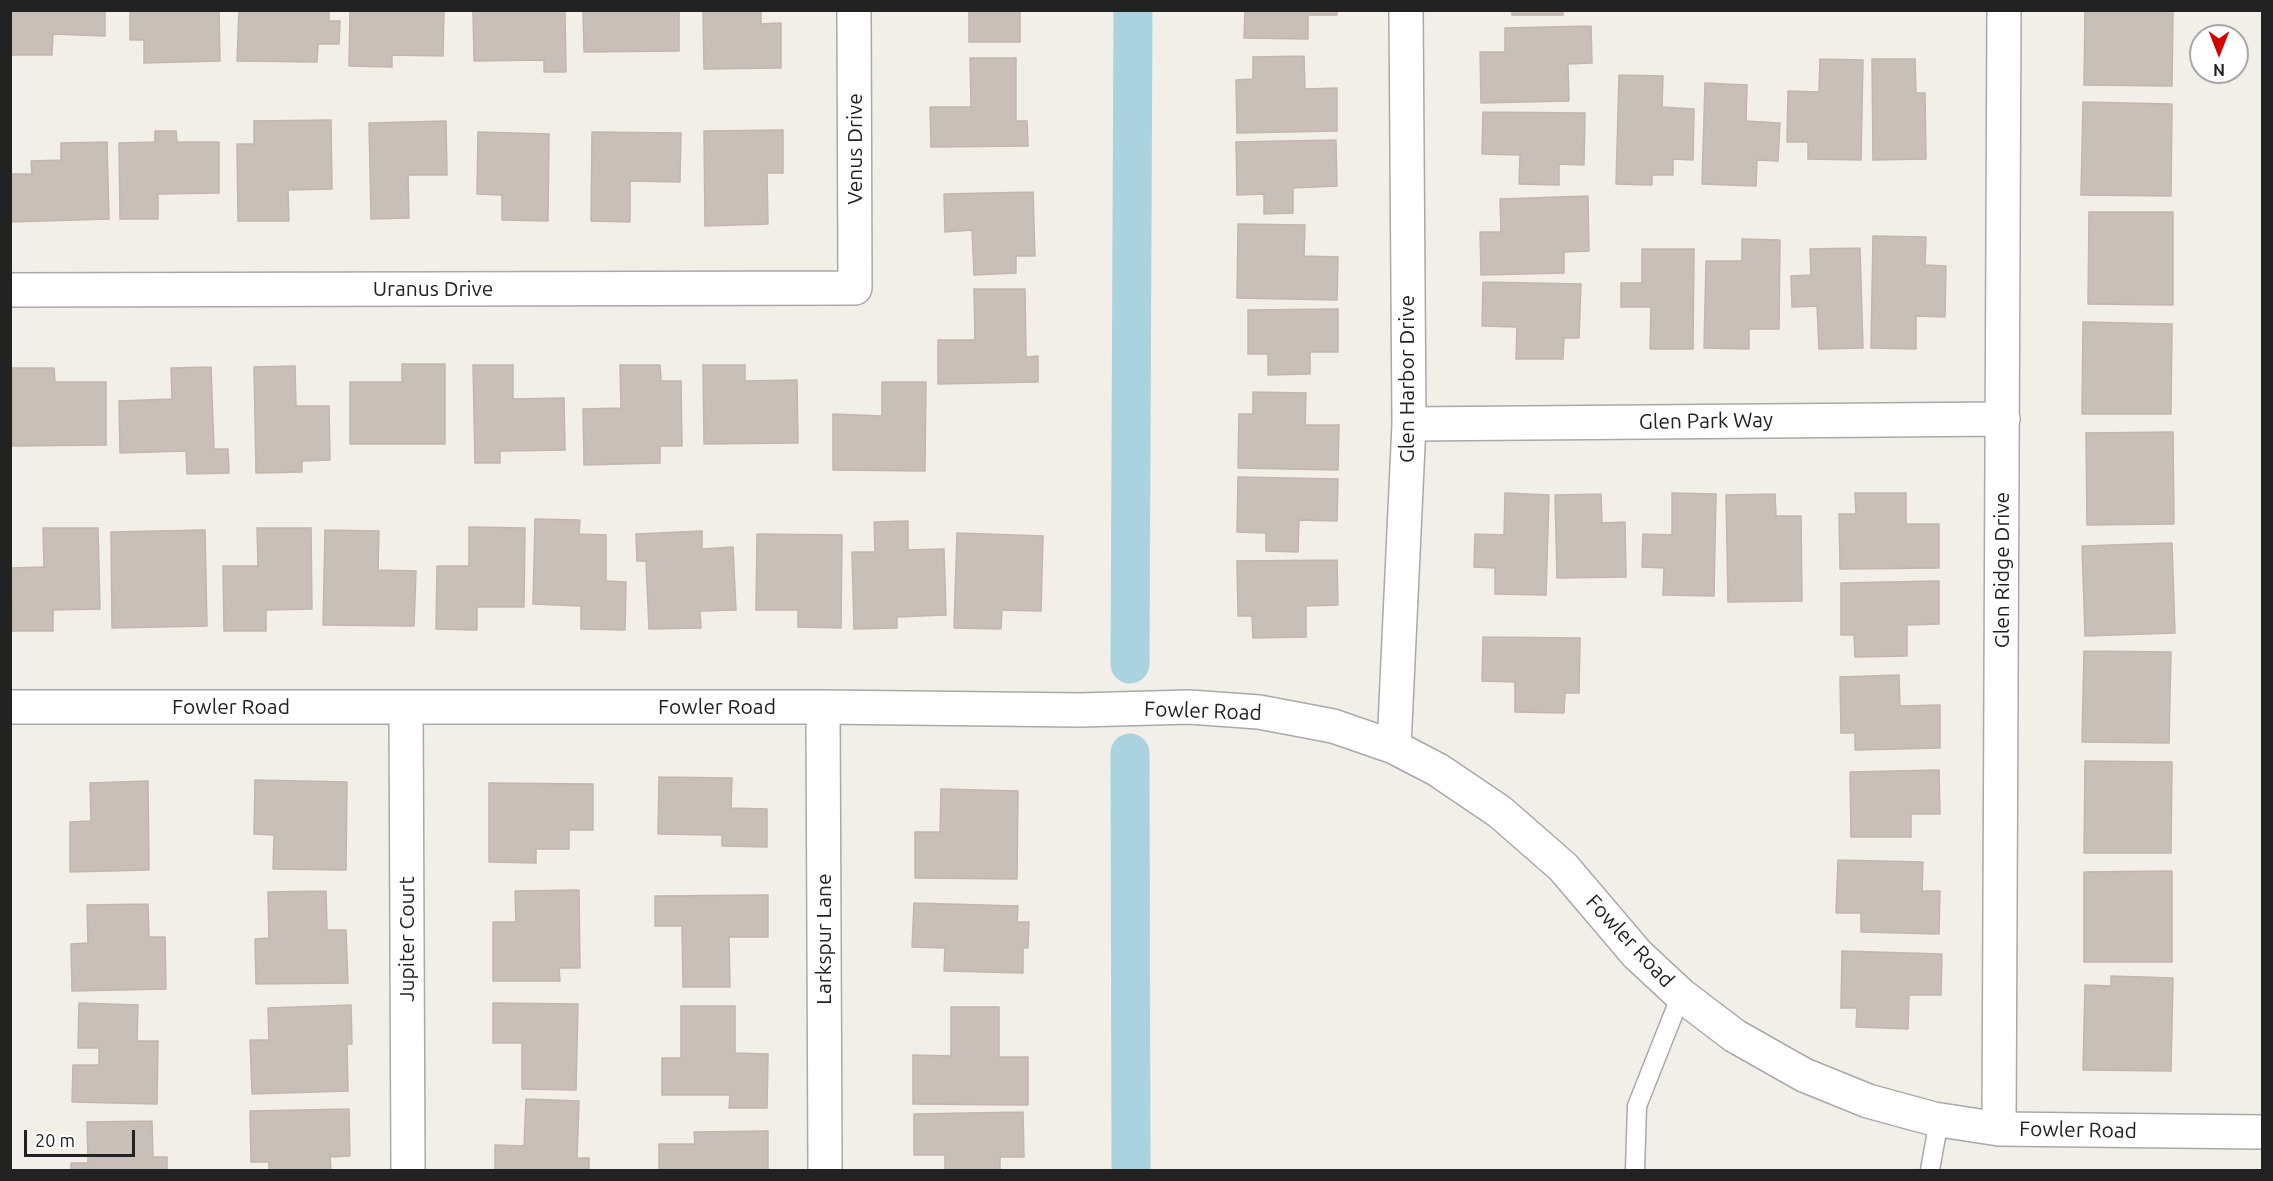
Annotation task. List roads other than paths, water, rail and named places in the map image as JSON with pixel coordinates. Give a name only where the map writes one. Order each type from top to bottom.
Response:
[{"type":"street","name":"Venus Drive","points":[[854,10],[855,288]]},
{"type":"street","name":"Glen Harbor Drive","points":[[1394,747],[1409,424],[1406,10]]},
{"type":"street","name":"Glen Ridge Drive","points":[[1999,1129],[2004,10]]},
{"type":"street","name":"Uranus Drive","points":[[10,290],[855,288]]},
{"type":"street","name":"Glen Park Way","points":[[1409,424],[2003,419]]},
{"type":"street","name":"Fowler Road","points":[[10,707],[824,707],[1080,710],[1189,707],[1259,712],[1333,726],[1394,747],[1438,770],[1500,812],[1563,867],[1637,954],[1681,995],[1735,1036],[1804,1075],[1868,1101],[1939,1120],[1999,1129],[2262,1132]]},
{"type":"street","name":"Jupiter Court","points":[[406,707],[408,1170]]},
{"type":"street","name":"Larkspur Lane","points":[[824,707],[825,1170]]},
{"type":"lane","points":[[1635,1170],[1637,1106],[1681,995]]},
{"type":"lane","points":[[1930,1170],[1939,1120]]},
{"type":"waterway","points":[[1130,664],[1133,10]]},
{"type":"waterway","points":[[1130,753],[1131,1170]]}]
